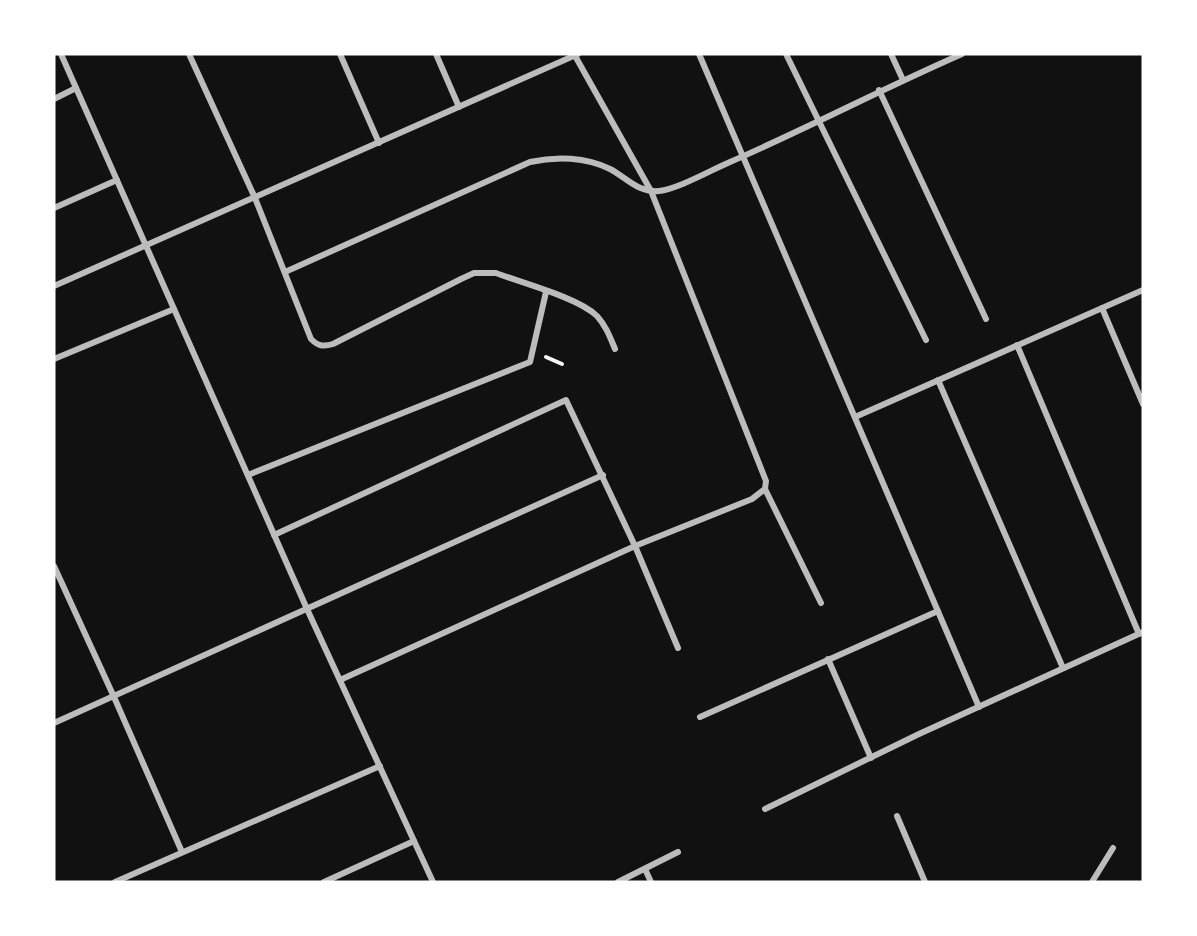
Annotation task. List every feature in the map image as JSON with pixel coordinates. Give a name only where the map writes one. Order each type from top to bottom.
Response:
[{"type":"street","points":[[61,54],[274,535],[433,882]]},
{"type":"street","points":[[189,54],[255,198],[311,339],[316,345],[333,344],[474,273],[496,273],[573,302],[594,314],[602,322],[615,349]]},
{"type":"street","points":[[340,54],[379,143]]},
{"type":"street","points":[[436,54],[459,107]]},
{"type":"street","points":[[54,286],[576,54],[651,191],[766,481],[765,489],[820,603]]},
{"type":"street","points":[[699,54],[979,707]]},
{"type":"street","points":[[786,54],[926,340]]},
{"type":"street","points":[[891,54],[903,80]]},
{"type":"street","points":[[285,272],[530,162],[568,158],[588,162],[609,169],[640,189],[661,191],[742,157],[879,90],[962,54]]},
{"type":"street","points":[[54,99],[76,88]]},
{"type":"street","points":[[879,90],[986,319]]},
{"type":"street","points":[[54,208],[117,180]]},
{"type":"street","points":[[855,417],[1143,290]]},
{"type":"street","points":[[248,475],[530,362],[546,292]]},
{"type":"street","points":[[1102,308],[1143,404]]},
{"type":"street","points":[[54,359],[174,309]]},
{"type":"street","points":[[765,809],[1141,633],[1017,345]]},
{"type":"street","points":[[938,380],[1063,668]]},
{"type":"street","points":[[274,535],[566,400],[603,475],[678,648]]},
{"type":"street","points":[[54,723],[603,475]]},
{"type":"street","points":[[340,680],[635,546],[752,498],[765,489]]},
{"type":"street","points":[[54,566],[182,852]]},
{"type":"street","points":[[700,717],[938,611]]},
{"type":"street","points":[[828,659],[872,758]]},
{"type":"street","points":[[115,882],[380,766]]},
{"type":"street","points":[[897,816],[925,882]]},
{"type":"street","points":[[324,882],[414,841]]},
{"type":"street","points":[[1092,882],[1113,848]]},
{"type":"street","points":[[618,882],[678,852]]},
{"type":"street","points":[[645,868],[651,882]]},
{"type":"path","points":[[545,356],[562,364]]}]
